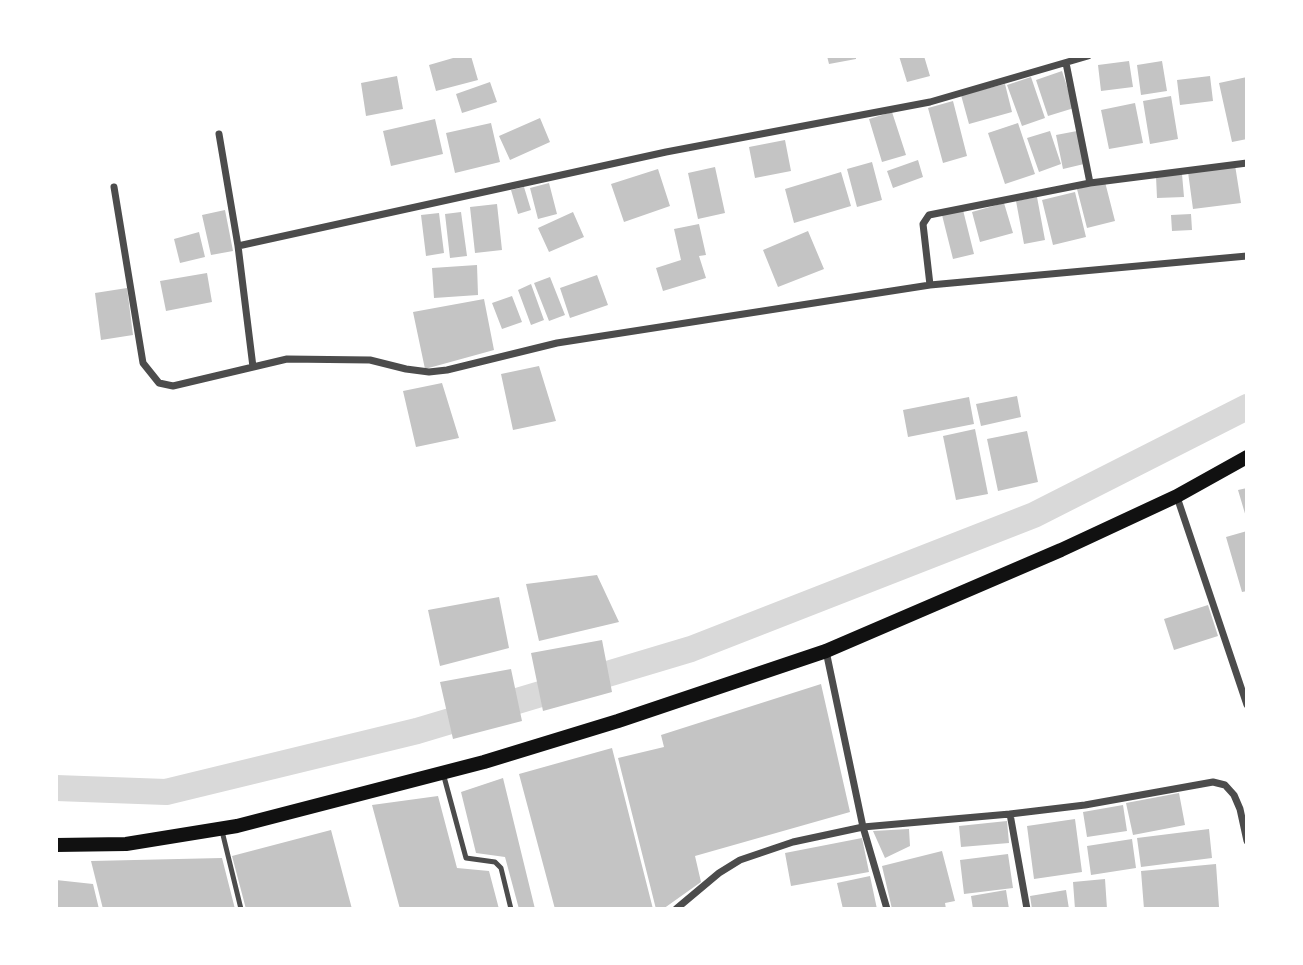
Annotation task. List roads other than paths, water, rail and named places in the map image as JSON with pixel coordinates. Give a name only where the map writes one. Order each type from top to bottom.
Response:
[{"type":"main road","points":[[56,845],[126,844],[221,829],[443,773],[618,721],[826,651],[1005,575],[1177,496],[1247,457]]},
{"type":"street","points":[[238,246],[666,152],[930,102],[1087,56]]},
{"type":"street","points":[[1066,63],[1090,183]]},
{"type":"street","points":[[219,134],[238,246],[253,367]]},
{"type":"street","points":[[930,285],[923,224],[929,215],[1090,183],[1247,163]]},
{"type":"street","points":[[114,187],[139,349],[144,363],[159,383],[173,386],[287,359],[370,360],[429,372],[447,370],[557,343],[930,285],[1247,256]]},
{"type":"street","points":[[1177,496],[1247,705]]},
{"type":"street","points":[[826,651],[863,827],[887,909]]},
{"type":"street","points":[[676,909],[719,873],[740,860],[793,842],[863,827],[1085,805],[1213,782],[1225,785],[1234,795],[1247,841]]},
{"type":"street","points":[[1010,814],[1027,909]]},
{"type":"lane","points":[[443,773],[466,858],[495,862],[501,868],[511,909]]},
{"type":"lane","points":[[221,829],[241,909]]},
{"type":"waterway","points":[[56,788],[166,792],[417,731],[691,649],[1034,515],[1247,407]]}]
